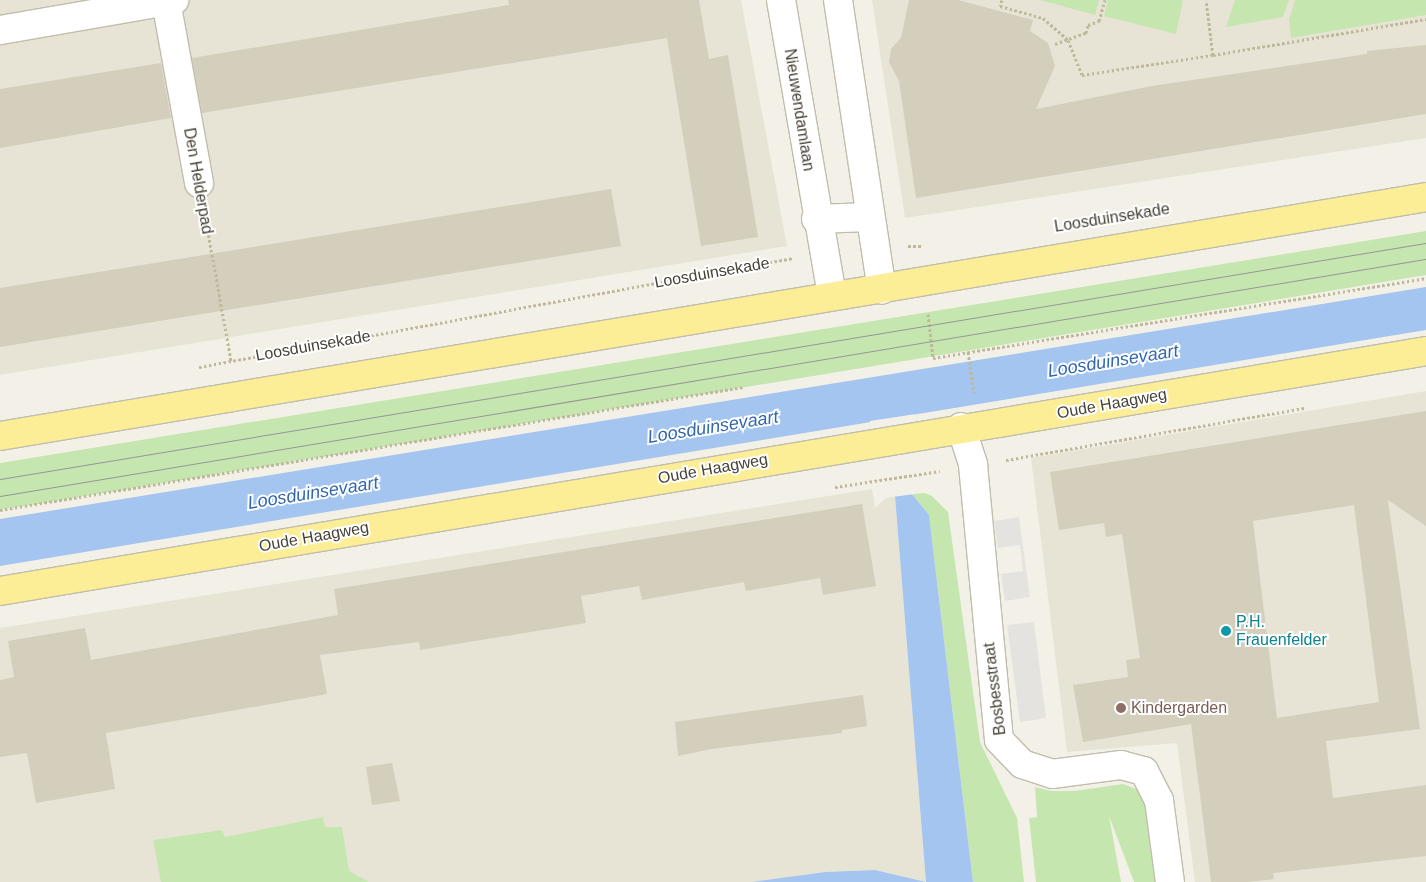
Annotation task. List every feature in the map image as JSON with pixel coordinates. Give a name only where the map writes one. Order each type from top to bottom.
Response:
[{"type":"main road","name":"Loosduinsekade","points":[[0,436],[832,296],[882,290],[1426,196]]},
{"type":"main road","name":"Oude Haagweg","points":[[0,591],[869,442],[961,427],[1012,422],[1426,351]]},
{"type":"street","name":"Nieuwendamlaan","points":[[781,0],[816,219],[827,252],[832,296]]},
{"type":"street","points":[[838,0],[882,290]]},
{"type":"street","points":[[0,30],[170,1]]},
{"type":"street","name":"Den Helderpad","points":[[170,1],[199,182]]},
{"type":"street","points":[[816,219],[870,216]]},
{"type":"street","name":"Bosbesstraat","points":[[961,427],[973,465],[999,740],[1022,764],[1052,774],[1121,765],[1144,771],[1159,800],[1170,882]]},
{"type":"path","points":[[1002,0],[1000,6],[1043,18],[1068,40],[1082,75],[1426,19]]},
{"type":"path","points":[[1055,44],[1086,33],[1088,25],[1099,21],[1105,0]]},
{"type":"path","points":[[1206,0],[1213,55]]},
{"type":"path","name":"Den Helderpad","points":[[199,182],[231,361]]},
{"type":"path","points":[[875,245],[925,246]]},
{"type":"path","name":"Loosduinsekade","points":[[192,368],[827,252]]},
{"type":"path","points":[[975,398],[968,352],[1426,278]]},
{"type":"path","points":[[0,510],[743,388]]},
{"type":"path","points":[[871,481],[1309,407]]},
{"type":"shaded area","points":[[0,0],[741,0],[787,246],[0,375]]},
{"type":"shaded area","points":[[872,0],[1426,0],[1426,138],[905,218]]},
{"type":"shaded area","points":[[1426,391],[1426,882],[1195,882],[1177,743],[1067,752],[1031,458]]},
{"type":"shaded area","points":[[872,489],[875,508],[886,498],[895,496],[926,882],[875,870],[825,872],[751,882],[0,882],[0,628]]},
{"type":"shaded area","points":[[1019,517],[1030,597],[1005,601],[1001,574],[1023,571],[1020,545],[998,548],[994,521]]},
{"type":"shaded area","points":[[1034,622],[1046,718],[1020,722],[1007,625]]},
{"type":"green space","points":[[1040,0],[1099,0],[1095,15]]},
{"type":"green space","points":[[1108,0],[1183,0],[1176,34],[1104,16]]},
{"type":"green space","points":[[1235,0],[1289,0],[1283,17],[1226,27]]},
{"type":"green space","points":[[1295,0],[1426,0],[1426,15],[1291,38],[1289,20]]},
{"type":"green space","points":[[1426,231],[1426,275],[0,510],[0,463]]},
{"type":"green space","points":[[925,493],[932,496],[948,512],[980,742],[1017,818],[1024,882],[973,882],[929,515],[912,494]]},
{"type":"green space","points":[[1123,784],[1136,789],[1146,800],[1157,882],[1134,882],[1109,816],[1121,882],[1036,882],[1029,818],[1037,817],[1035,787],[1051,791],[1074,791]]},
{"type":"green space","points":[[323,817],[325,827],[342,827],[349,871],[369,882],[161,882],[153,840],[222,830],[225,837]]},
{"type":"water","name":"Loosduinsevaart","points":[[1426,287],[1426,330],[900,417],[912,494],[929,515],[973,882],[926,882],[895,496],[883,420],[0,566],[0,519]]},
{"type":"water","points":[[875,870],[926,882],[751,882],[825,872]]},
{"type":"pier","points":[[916,414],[903,419],[915,494],[892,497],[881,423],[870,424],[870,421]]},
{"type":"building","points":[[508,0],[699,0],[709,59],[728,55],[758,237],[701,246],[667,38],[202,113],[192,58],[509,5]]},
{"type":"building","points":[[909,0],[958,0],[1033,20],[1030,31],[1048,43],[1055,66],[1036,109],[1152,86],[1367,54],[1367,51],[1426,45],[1426,114],[916,198],[899,81],[889,62],[891,49],[901,38]]},
{"type":"building","points":[[161,63],[171,118],[0,148],[0,89]]},
{"type":"building","points":[[611,189],[621,246],[0,347],[0,288]]},
{"type":"building","points":[[1426,411],[1426,526],[1388,500],[1420,729],[1326,741],[1333,798],[1426,785],[1426,856],[1273,873],[1274,879],[1248,882],[1211,882],[1191,724],[1083,742],[1073,685],[1128,677],[1126,660],[1140,658],[1122,534],[1106,537],[1104,523],[1059,530],[1050,472]],"holes":[[[1354,505],[1379,702],[1277,718],[1253,521]]]},
{"type":"building","points":[[862,504],[876,586],[823,595],[820,578],[746,591],[744,582],[642,600],[639,586],[581,596],[586,623],[420,650],[419,642],[320,655],[327,694],[106,733],[115,789],[36,803],[27,753],[0,757],[0,680],[14,677],[8,641],[85,628],[91,660],[338,615],[334,589]]},
{"type":"building","points":[[863,695],[867,726],[842,730],[842,733],[711,749],[678,756],[675,722]]},
{"type":"building","points":[[392,763],[400,801],[372,805],[366,767]]},
{"type":"tram line","points":[[0,479],[1426,243]]},
{"type":"tram line","points":[[0,496],[1426,259]]},
{"type":"place","name":"P.H. Frauenfelder","points":[[1226,631]]},
{"type":"place","name":"Kindergarden","points":[[1121,708]]}]
